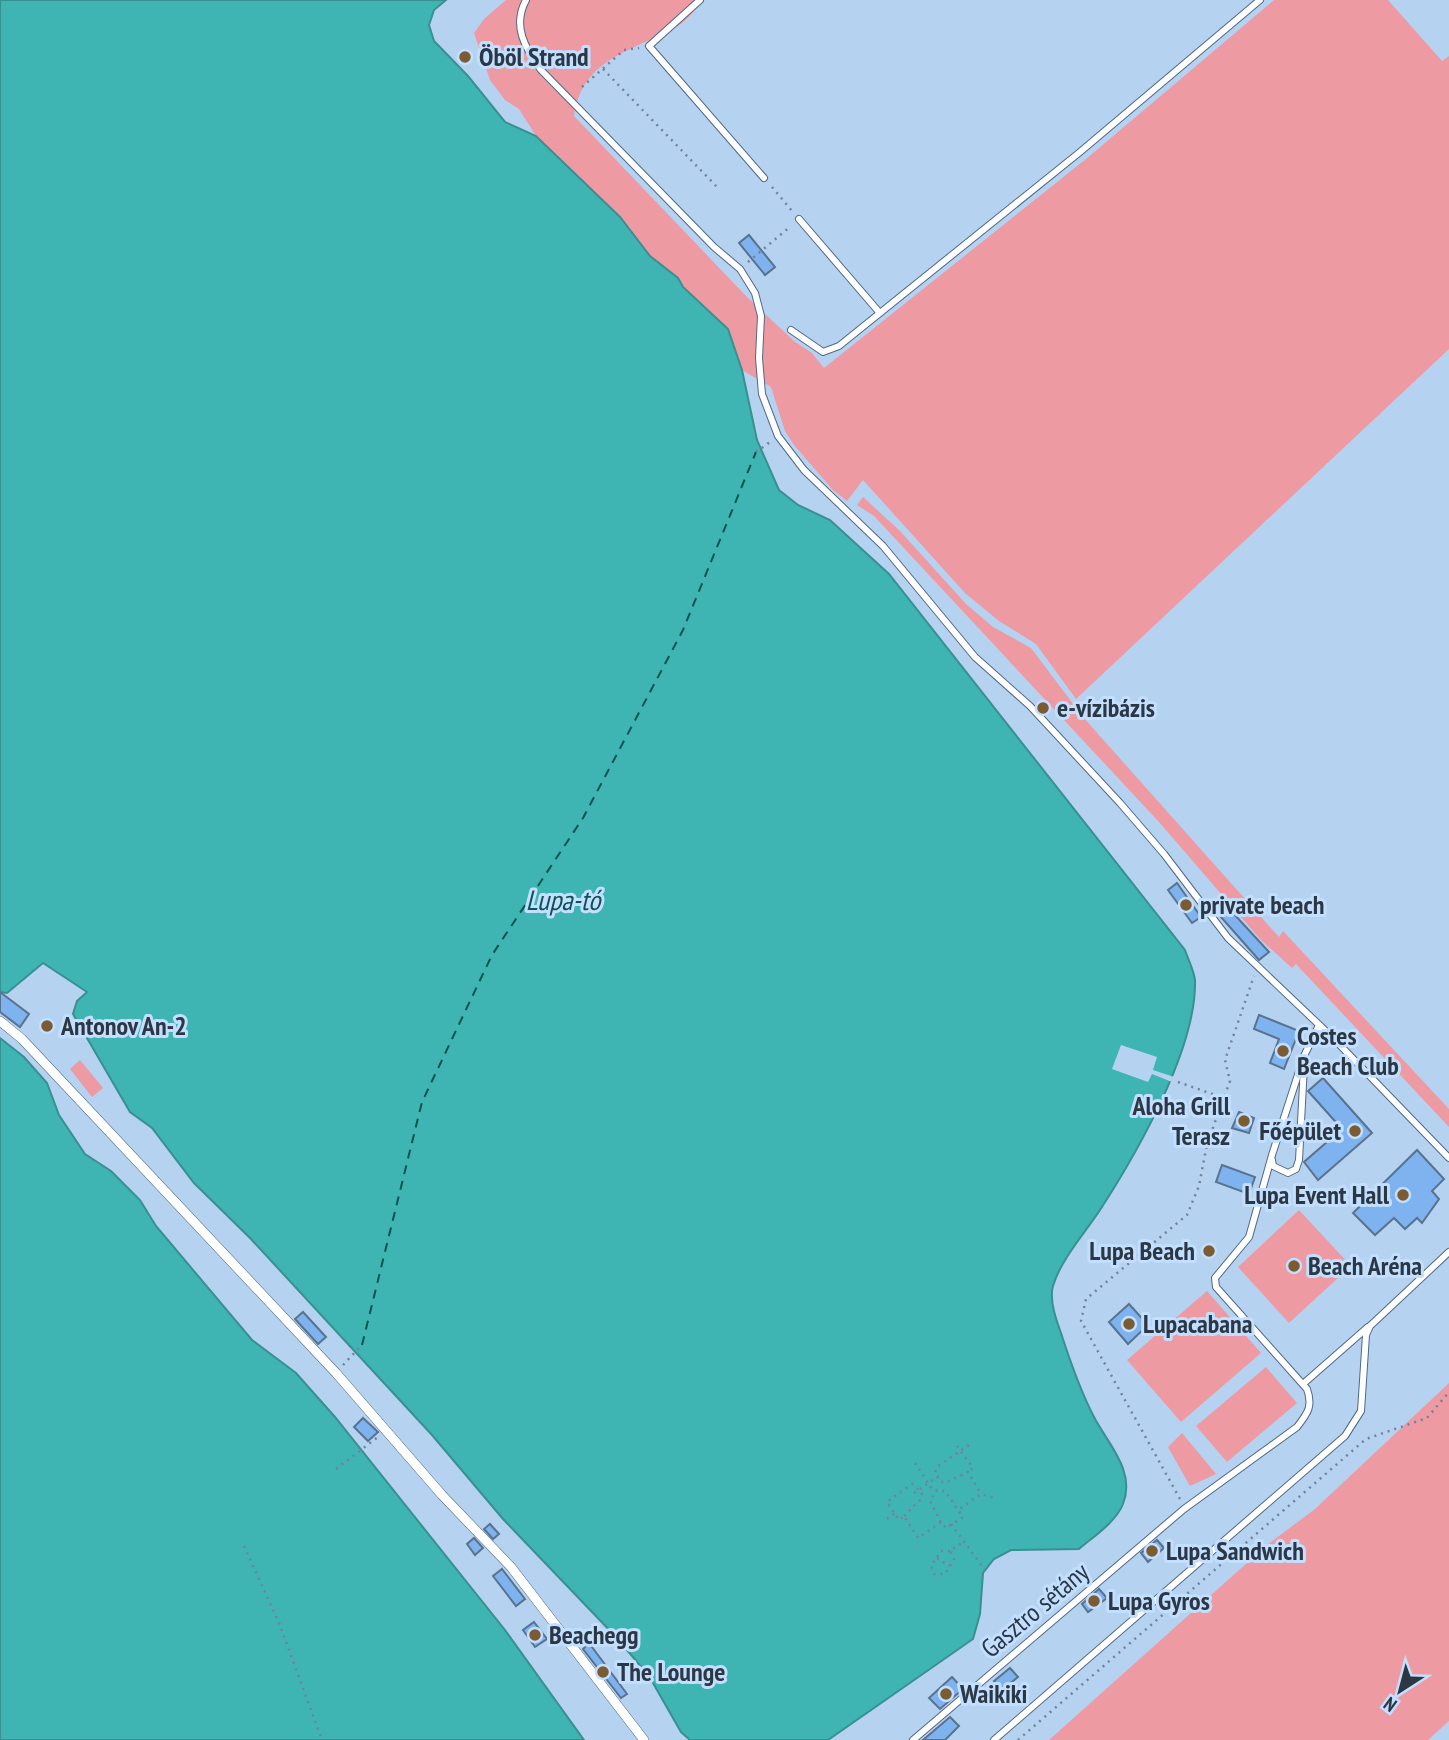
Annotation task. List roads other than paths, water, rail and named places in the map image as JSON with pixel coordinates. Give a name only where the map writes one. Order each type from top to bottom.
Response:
[{"type":"street","points":[[0,1021],[22,1038],[336,1373],[511,1567],[644,1740]]},
{"type":"lane","points":[[526,0],[520,12],[520,31],[527,51],[541,70],[659,192],[740,269],[755,293],[761,316],[759,358],[762,394],[778,436],[804,470],[883,546],[975,657],[1046,722],[1120,803],[1164,854],[1228,938],[1319,1025],[1449,1158]]},
{"type":"lane","points":[[699,0],[649,46],[764,178]]},
{"type":"lane","points":[[791,330],[822,352],[839,346],[1080,152],[1260,0]]},
{"type":"lane","points":[[799,219],[879,312]]},
{"type":"lane","points":[[1319,1025],[1304,1056],[1249,1237],[1215,1278],[1216,1287],[1303,1384],[1449,1252]]},
{"type":"lane","points":[[1272,1155],[1273,1166],[1279,1170],[1287,1173],[1296,1169],[1299,1160],[1304,1056]]},
{"type":"lane","points":[[994,1740],[1345,1436],[1361,1411],[1366,1335],[1370,1326]]},
{"type":"lane","name":"Gasztro sétány","points":[[913,1740],[1184,1509],[1297,1427],[1310,1411],[1311,1400],[1303,1384]]},
{"type":"water","name":"Lupa-tó","points":[[0,0],[446,0],[434,10],[429,25],[434,41],[468,76],[505,122],[536,136],[620,217],[650,256],[678,278],[683,287],[728,329],[742,370],[757,440],[779,490],[798,505],[830,520],[889,574],[1185,950],[1195,980],[1193,1007],[1176,1068],[1131,1160],[1067,1256],[1052,1291],[1055,1316],[1080,1386],[1123,1469],[1126,1492],[1120,1511],[1079,1549],[1011,1550],[994,1559],[983,1573],[980,1614],[973,1639],[828,1740],[690,1740],[681,1732],[649,1676],[615,1636],[503,1519],[432,1435],[250,1238],[194,1183],[152,1128],[130,1112],[73,1014],[77,1001],[87,992],[43,963],[7,993],[0,992]]},
{"type":"water","points":[[0,1038],[24,1057],[47,1083],[59,1115],[85,1154],[111,1171],[140,1200],[156,1226],[252,1340],[296,1373],[335,1417],[505,1630],[584,1740],[0,1740]]},
{"type":"place","name":"Öböl Strand","points":[[465,57]]},
{"type":"place","name":"e-vízibázis","points":[[1043,708]]},
{"type":"place","name":"private beach","points":[[1186,905]]},
{"type":"place","name":"Antonov An-2","points":[[47,1026]]},
{"type":"place","name":"Costes Beach Club","points":[[1283,1051]]},
{"type":"place","name":"Aloha Grill Terasz","points":[[1244,1121]]},
{"type":"place","name":"Főépület","points":[[1355,1131]]},
{"type":"place","name":"Lupa Event Hall","points":[[1403,1195]]},
{"type":"place","name":"Lupa Beach","points":[[1209,1251]]},
{"type":"place","name":"Beach Aréna","points":[[1294,1266]]},
{"type":"place","name":"Lupacabana","points":[[1129,1324]]},
{"type":"place","name":"Lupa Sandwich","points":[[1152,1551]]},
{"type":"place","name":"Lupa Gyros","points":[[1094,1601]]},
{"type":"place","name":"Beachegg","points":[[535,1635]]},
{"type":"place","name":"The Lounge","points":[[603,1672]]},
{"type":"place","name":"Waikiki","points":[[946,1694]]}]
